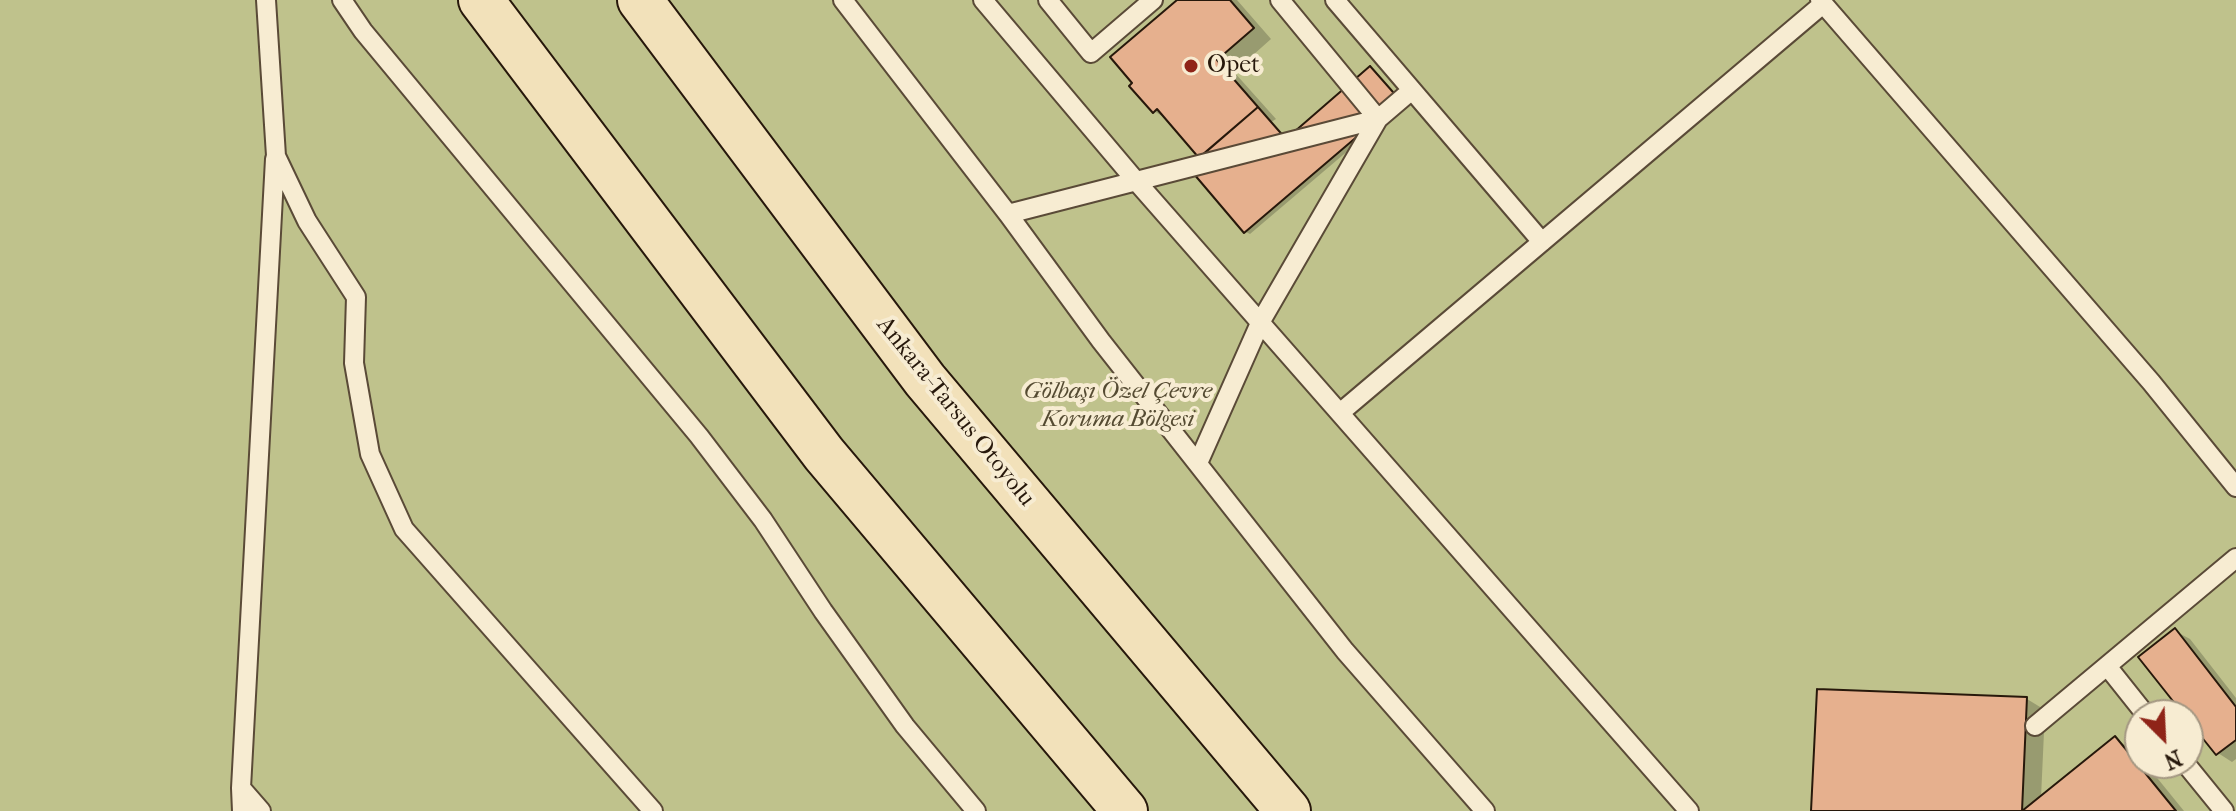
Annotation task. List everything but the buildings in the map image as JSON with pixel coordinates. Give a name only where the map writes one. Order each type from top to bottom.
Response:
[{"type":"highway","points":[[481,0],[824,454],[1125,811]]},
{"type":"highway","name":"Ankara-Tarsus Otoyolu","points":[[640,0],[925,380],[1288,811]]},
{"type":"lane","points":[[242,811],[276,156],[266,0]]},
{"type":"lane","points":[[342,0],[363,31],[699,436],[763,520],[905,726],[976,811]]},
{"type":"lane","points":[[843,0],[1008,214],[1101,341],[1345,651],[1485,811]]},
{"type":"lane","points":[[983,0],[1136,181],[1689,811]]},
{"type":"lane","points":[[1048,0],[1091,53],[1153,0]]},
{"type":"lane","points":[[1280,0],[1378,119]]},
{"type":"lane","points":[[1335,0],[1542,242]]},
{"type":"lane","points":[[1341,412],[1822,2],[2151,382],[2236,487]]},
{"type":"lane","points":[[1198,463],[1261,321],[1378,119],[1412,90]]},
{"type":"lane","points":[[1008,214],[1378,119]]},
{"type":"lane","points":[[276,156],[307,221],[356,297],[354,363],[370,454],[404,529],[653,811]]},
{"type":"lane","points":[[2035,726],[2236,558]]},
{"type":"lane","points":[[2107,666],[2133,699]]},
{"type":"lane","points":[[2198,779],[2224,811]]},
{"type":"lane","points":[[241,788],[261,811]]},
{"type":"green space","name":"Gölbaşı Özel Çevre Koruma Bölgesi","points":[[0,0],[2236,0],[2236,811],[0,811]]},
{"type":"place","name":"Opet","points":[[1191,66]]}]
